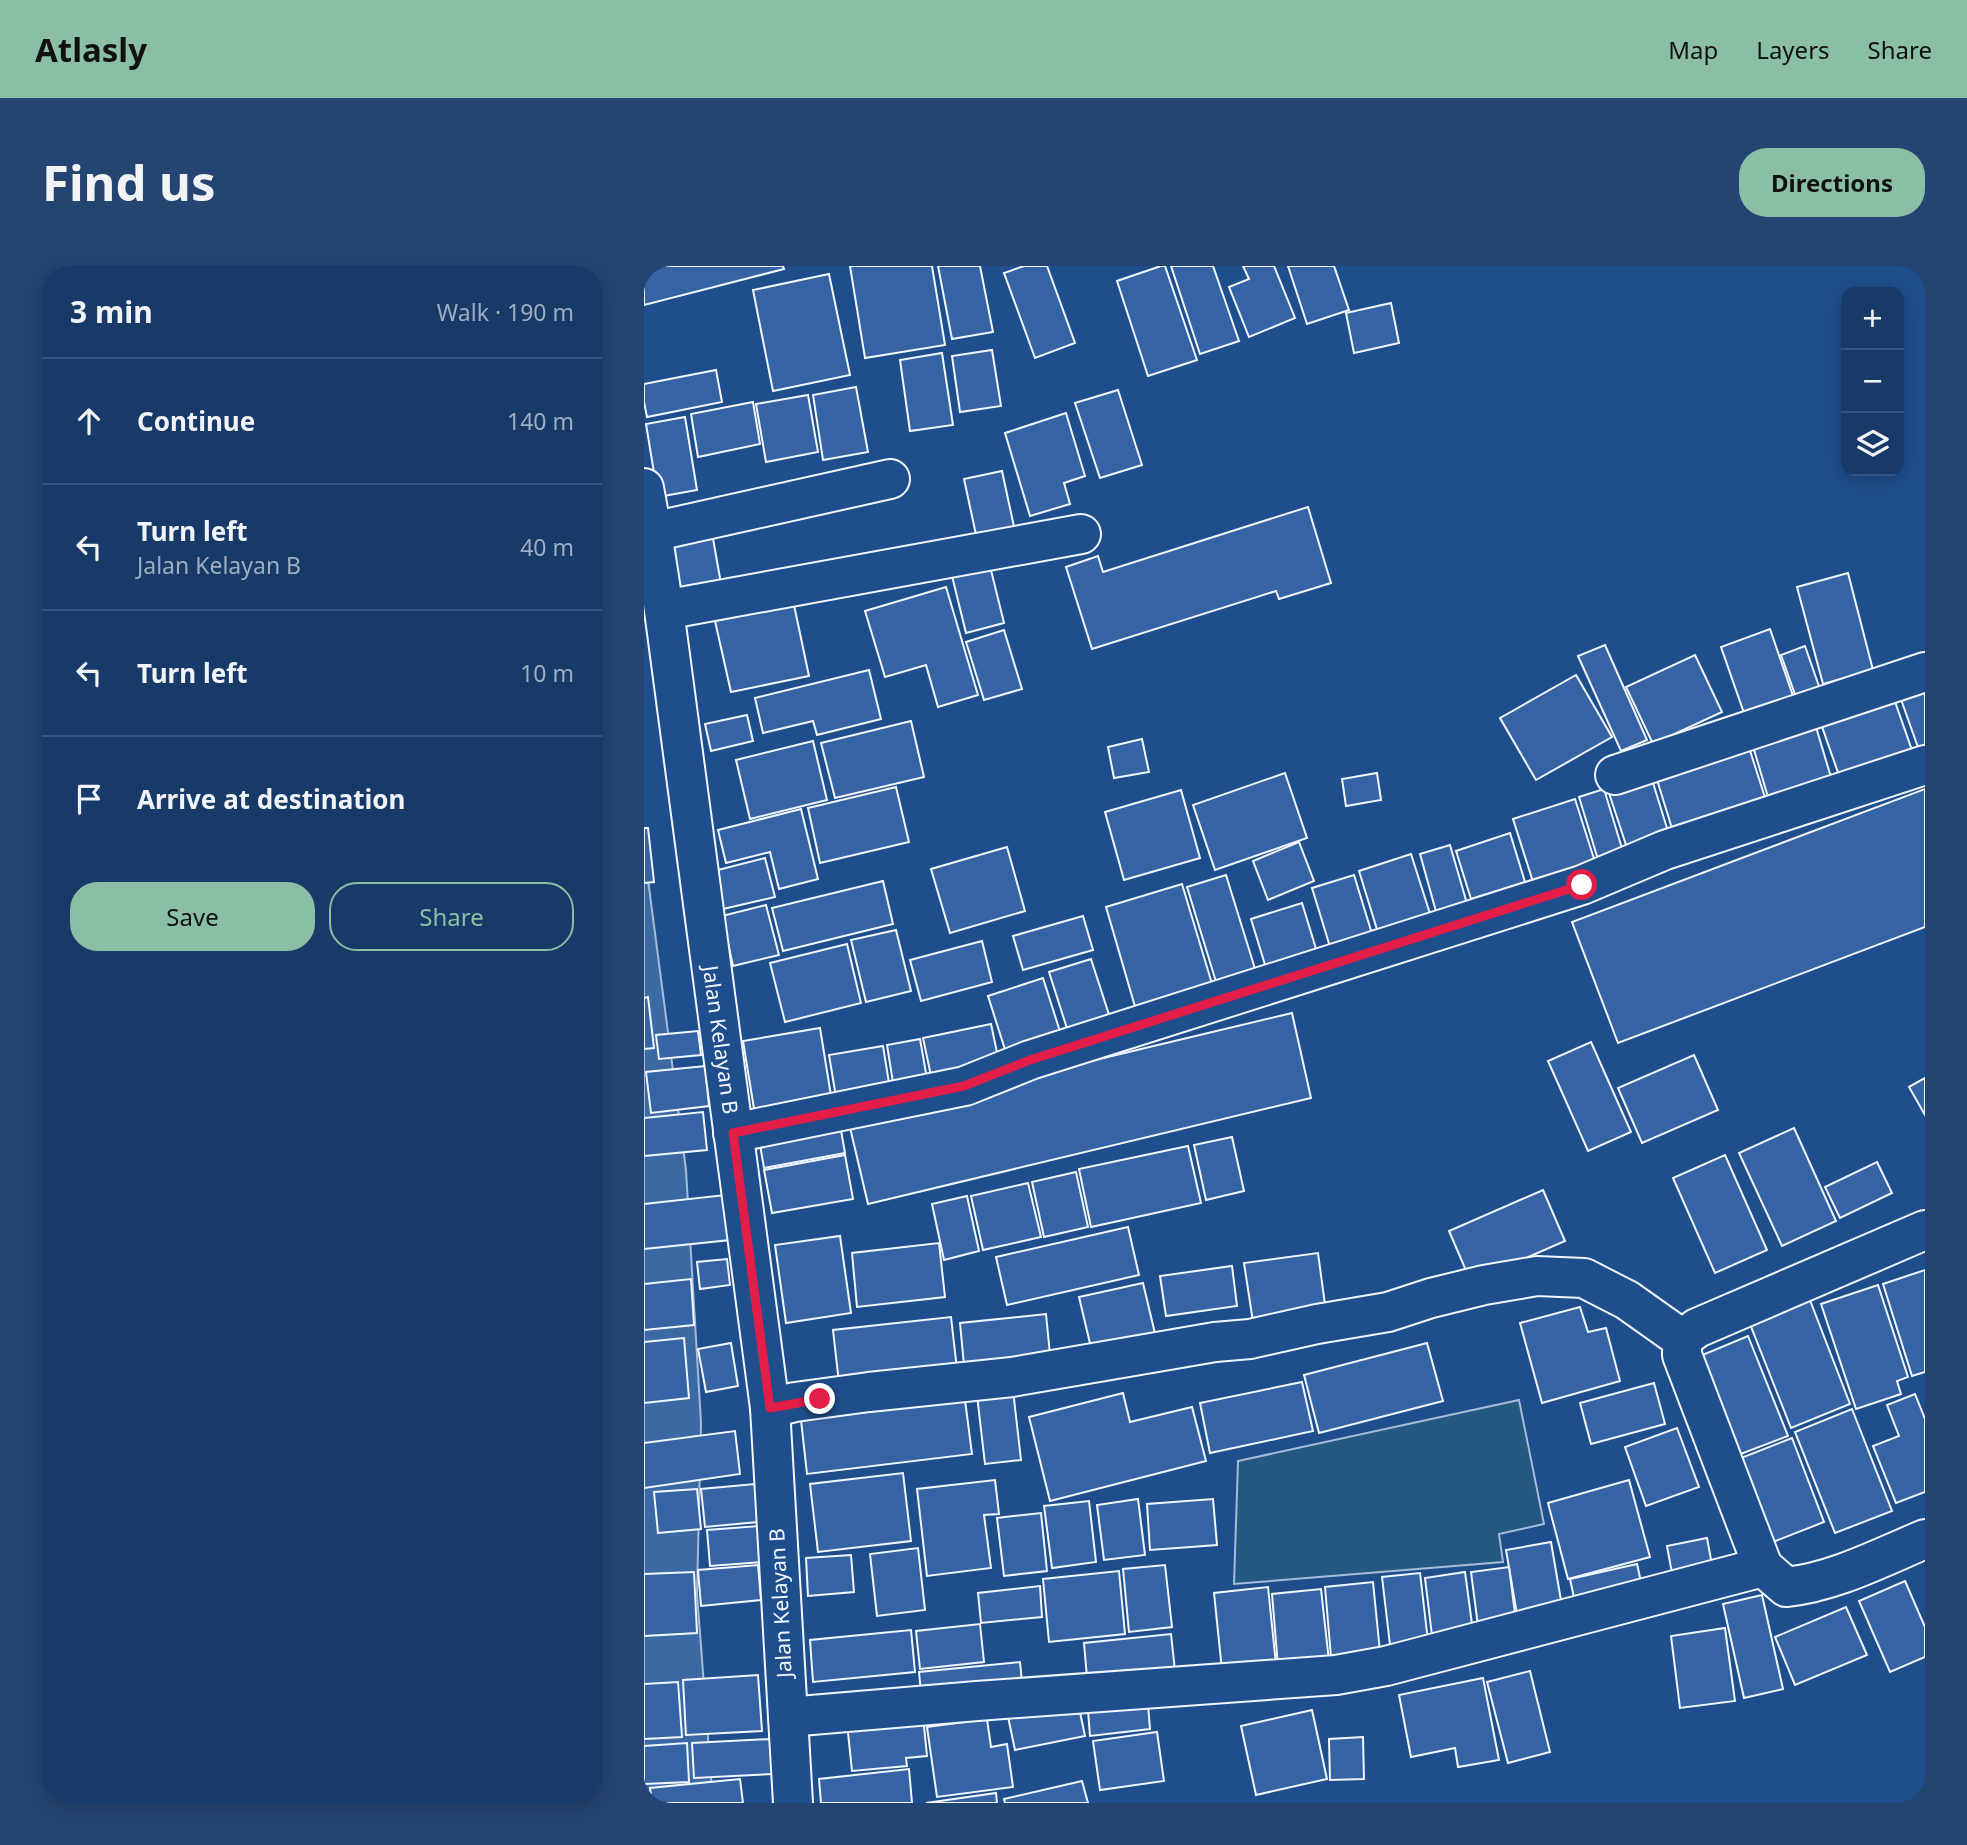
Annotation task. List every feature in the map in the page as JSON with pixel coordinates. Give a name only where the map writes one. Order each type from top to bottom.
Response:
[{"type":"street","points":[[652,532],[890,479]]},
{"type":"street","name":"Jalan Kelayan B","points":[[644,488],[664,610],[770,1408],[793,1803]]},
{"type":"street","points":[[664,610],[1081,534]]},
{"type":"street","points":[[1615,775],[1925,672]]},
{"type":"street","points":[[733,1133],[964,1086],[1030,1060],[1582,885],[1665,850],[1925,765]]},
{"type":"street","points":[[1682,1339],[1697,1328],[1925,1230]]},
{"type":"street","points":[[770,1408],[869,1392],[1012,1377],[1215,1342],[1250,1339],[1388,1312],[1484,1285],[1537,1276],[1584,1278],[1627,1300],[1682,1339]]},
{"type":"street","points":[[1682,1339],[1682,1355],[1763,1567],[1786,1587],[1829,1578],[1925,1539]]},
{"type":"street","points":[[788,1717],[1336,1675],[1386,1667],[1763,1567]]},
{"type":"shaded area","points":[[644,849],[686,1170],[701,1423],[697,1594],[713,1803],[644,1803]]},
{"type":"shaded area","points":[[1519,1400],[1544,1524],[1499,1534],[1503,1562],[1234,1584],[1238,1461]]},
{"type":"building","points":[[644,266],[783,266],[784,269],[644,305]]},
{"type":"building","points":[[850,266],[932,266],[945,345],[865,358]]},
{"type":"building","points":[[938,266],[980,266],[993,332],[952,339]]},
{"type":"building","points":[[1024,266],[1047,266],[1075,343],[1035,358],[1004,273]]},
{"type":"building","points":[[1165,266],[1197,360],[1148,376],[1117,281]]},
{"type":"building","points":[[1171,266],[1213,266],[1239,341],[1200,354]]},
{"type":"building","points":[[1243,266],[1274,266],[1295,318],[1249,337],[1229,287],[1249,279]]},
{"type":"building","points":[[1288,266],[1334,266],[1349,310],[1307,324]]},
{"type":"building","points":[[829,274],[850,375],[773,391],[753,290]]},
{"type":"building","points":[[1391,303],[1399,343],[1354,353],[1346,313]]},
{"type":"building","points":[[992,350],[1001,406],[960,412],[952,356]]},
{"type":"building","points":[[942,353],[953,425],[910,431],[900,360]]},
{"type":"building","points":[[716,370],[722,402],[647,417],[644,384]]},
{"type":"building","points":[[856,387],[868,452],[823,460],[813,395]]},
{"type":"building","points":[[1118,390],[1142,465],[1100,478],[1075,403]]},
{"type":"building","points":[[808,395],[818,452],[766,462],[756,404]]},
{"type":"building","points":[[753,402],[760,444],[698,457],[691,414]]},
{"type":"building","points":[[1066,413],[1085,476],[1064,483],[1070,504],[1030,516],[1005,433]]},
{"type":"building","points":[[685,417],[697,490],[658,497],[646,424]]},
{"type":"building","points":[[1002,471],[1016,536],[978,544],[964,479]]},
{"type":"building","points":[[1308,507],[1331,583],[1279,599],[1276,591],[1092,649],[1066,567],[1098,556],[1103,572]]},
{"type":"building","points":[[712,533],[723,595],[681,602],[669,541]]},
{"type":"building","points":[[990,566],[1004,623],[966,633],[952,576]]},
{"type":"building","points":[[1848,573],[1873,670],[1823,684],[1797,587]]},
{"type":"building","points":[[946,587],[978,695],[938,707],[926,665],[885,677],[865,611]]},
{"type":"building","points":[[794,605],[809,676],[731,692],[715,621]]},
{"type":"building","points":[[1770,629],[1793,696],[1744,713],[1721,647]]},
{"type":"building","points":[[1004,630],[1022,689],[984,700],[966,642]]},
{"type":"building","points":[[1605,645],[1647,740],[1621,751],[1578,656]]},
{"type":"building","points":[[1805,646],[1821,692],[1797,700],[1781,655]]},
{"type":"building","points":[[1695,655],[1722,712],[1653,744],[1626,687]]},
{"type":"building","points":[[869,670],[881,719],[817,735],[813,721],[763,733],[755,698]]},
{"type":"building","points":[[1576,675],[1612,737],[1536,780],[1500,718]]},
{"type":"building","points":[[1925,682],[1925,751],[1920,753],[1898,691]]},
{"type":"building","points":[[1892,693],[1915,759],[1842,784],[1819,718]]},
{"type":"building","points":[[747,715],[753,741],[711,751],[705,724]]},
{"type":"building","points":[[1813,717],[1833,784],[1770,804],[1750,736]]},
{"type":"building","points":[[911,721],[924,777],[835,798],[821,743]]},
{"type":"building","points":[[1142,739],[1149,772],[1114,778],[1108,747]]},
{"type":"building","points":[[813,741],[827,800],[750,819],[736,760]]},
{"type":"building","points":[[1747,741],[1768,807],[1674,835],[1654,770]]},
{"type":"building","points":[[1285,773],[1307,838],[1215,870],[1193,805]]},
{"type":"building","points":[[1377,773],[1381,800],[1346,806],[1342,779]]},
{"type":"building","points":[[1650,773],[1671,841],[1629,854],[1607,787]]},
{"type":"building","points":[[896,787],[909,842],[820,863],[808,808]]},
{"type":"building","points":[[1604,789],[1624,855],[1599,863],[1579,797]]},
{"type":"building","points":[[1925,789],[1925,927],[1618,1043],[1572,922]]},
{"type":"building","points":[[1181,790],[1200,858],[1124,880],[1105,812]]},
{"type":"building","points":[[1575,799],[1596,865],[1534,885],[1513,819]]},
{"type":"building","points":[[801,809],[818,879],[779,889],[770,852],[726,863],[718,830]]},
{"type":"building","points":[[644,828],[648,828],[654,882],[644,883]]},
{"type":"building","points":[[1510,833],[1525,882],[1471,899],[1456,851]]},
{"type":"building","points":[[1299,842],[1314,881],[1268,900],[1253,861]]},
{"type":"building","points":[[1450,845],[1468,907],[1437,915],[1420,854]]},
{"type":"building","points":[[1007,847],[1025,911],[950,933],[931,869]]},
{"type":"building","points":[[1411,854],[1432,920],[1379,936],[1359,871]]},
{"type":"building","points":[[765,858],[775,897],[723,909],[714,871]]},
{"type":"building","points":[[1226,875],[1256,972],[1217,985],[1187,887]]},
{"type":"building","points":[[1354,875],[1373,937],[1331,950],[1312,888]]},
{"type":"building","points":[[883,881],[893,924],[783,951],[772,908]]},
{"type":"building","points":[[1182,884],[1213,987],[1136,1010],[1106,907]]},
{"type":"building","points":[[1302,903],[1317,952],[1266,968],[1251,919]]},
{"type":"building","points":[[766,905],[779,955],[733,966],[722,916]]},
{"type":"building","points":[[1083,916],[1093,950],[1023,970],[1013,936]]},
{"type":"building","points":[[896,930],[911,991],[866,1002],[851,940]]},
{"type":"building","points":[[982,941],[992,982],[921,1001],[910,960]]},
{"type":"building","points":[[847,944],[861,1003],[785,1022],[770,963]]},
{"type":"building","points":[[1091,959],[1113,1027],[1071,1041],[1049,972]]},
{"type":"building","points":[[1043,978],[1063,1041],[1008,1059],[988,996]]},
{"type":"building","points":[[648,997],[654,1048],[644,1049],[644,998]]},
{"type":"building","points":[[1292,1013],[1311,1098],[868,1204],[848,1119]]},
{"type":"building","points":[[991,1024],[999,1062],[934,1090],[923,1038]]},
{"type":"building","points":[[820,1028],[833,1108],[756,1121],[743,1041]]},
{"type":"building","points":[[698,1031],[701,1055],[659,1059],[656,1035]]},
{"type":"building","points":[[920,1039],[929,1090],[895,1095],[887,1045]]},
{"type":"building","points":[[1591,1042],[1631,1132],[1588,1151],[1548,1061]]},
{"type":"building","points":[[883,1046],[891,1095],[837,1103],[829,1055]]},
{"type":"building","points":[[1694,1055],[1718,1110],[1642,1143],[1618,1088]]},
{"type":"building","points":[[705,1066],[709,1106],[651,1113],[646,1072]]},
{"type":"building","points":[[1925,1078],[1925,1115],[1909,1087]]},
{"type":"building","points":[[703,1112],[707,1150],[644,1156],[644,1118]]},
{"type":"building","points":[[839,1119],[845,1153],[764,1168],[758,1133]]},
{"type":"building","points":[[1794,1128],[1836,1221],[1782,1246],[1739,1153]]},
{"type":"building","points":[[1232,1137],[1244,1191],[1206,1200],[1194,1145]]},
{"type":"building","points":[[1188,1146],[1201,1203],[1091,1227],[1079,1169]]},
{"type":"building","points":[[845,1155],[853,1199],[772,1213],[764,1170]]},
{"type":"building","points":[[1725,1155],[1767,1250],[1715,1273],[1673,1178]]},
{"type":"building","points":[[1877,1162],[1892,1193],[1840,1218],[1825,1187]]},
{"type":"building","points":[[1076,1172],[1088,1227],[1044,1237],[1032,1182]]},
{"type":"building","points":[[1028,1183],[1041,1237],[983,1250],[971,1196]]},
{"type":"building","points":[[1543,1190],[1565,1241],[1471,1282],[1449,1231]]},
{"type":"building","points":[[725,1195],[730,1240],[644,1249],[644,1204]]},
{"type":"building","points":[[967,1196],[979,1251],[944,1260],[932,1204]]},
{"type":"building","points":[[1128,1227],[1139,1275],[1007,1305],[996,1257]]},
{"type":"building","points":[[840,1236],[851,1313],[786,1323],[775,1245]]},
{"type":"building","points":[[939,1243],[945,1297],[857,1307],[852,1253]]},
{"type":"building","points":[[1318,1253],[1326,1312],[1253,1322],[1244,1263]]},
{"type":"building","points":[[727,1259],[730,1285],[700,1289],[697,1262]]},
{"type":"building","points":[[1232,1266],[1237,1306],[1166,1316],[1160,1276]]},
{"type":"building","points":[[1925,1270],[1925,1372],[1912,1376],[1883,1284]]},
{"type":"building","points":[[691,1279],[694,1325],[644,1330],[644,1284]]},
{"type":"building","points":[[1143,1283],[1157,1342],[1093,1356],[1079,1297]]},
{"type":"building","points":[[1878,1285],[1908,1377],[1897,1381],[1901,1394],[1856,1409],[1821,1304]]},
{"type":"building","points":[[1808,1295],[1850,1404],[1791,1428],[1748,1319]]},
{"type":"building","points":[[1580,1307],[1588,1332],[1606,1328],[1620,1381],[1542,1403],[1520,1323]]},
{"type":"building","points":[[1046,1314],[1051,1365],[965,1376],[960,1323]]},
{"type":"building","points":[[951,1317],[958,1378],[840,1392],[833,1330]]},
{"type":"building","points":[[1748,1336],[1788,1436],[1738,1455],[1700,1356]]},
{"type":"building","points":[[684,1338],[689,1398],[644,1403],[644,1342]]},
{"type":"building","points":[[731,1343],[738,1386],[706,1392],[698,1349]]},
{"type":"building","points":[[1427,1343],[1443,1401],[1319,1433],[1304,1375]]},
{"type":"building","points":[[1302,1382],[1313,1431],[1210,1453],[1200,1403]]},
{"type":"building","points":[[1654,1383],[1665,1424],[1591,1444],[1580,1403]]},
{"type":"building","points":[[1013,1390],[1021,1460],[985,1464],[977,1395]]},
{"type":"building","points":[[1123,1393],[1130,1422],[1192,1407],[1206,1461],[1050,1501],[1029,1417]]},
{"type":"building","points":[[1915,1394],[1925,1419],[1925,1492],[1896,1503],[1873,1446],[1899,1436],[1887,1405]]},
{"type":"building","points":[[965,1400],[972,1454],[807,1474],[801,1420]]},
{"type":"building","points":[[1852,1409],[1892,1511],[1835,1533],[1795,1432]]},
{"type":"building","points":[[1677,1428],[1699,1487],[1646,1506],[1625,1447]]},
{"type":"building","points":[[735,1431],[740,1474],[644,1488],[644,1443]]},
{"type":"building","points":[[1792,1438],[1824,1522],[1773,1542],[1741,1458]]},
{"type":"building","points":[[903,1473],[911,1541],[818,1552],[810,1484]]},
{"type":"building","points":[[995,1480],[999,1514],[984,1515],[991,1568],[927,1576],[917,1489]]},
{"type":"building","points":[[1629,1480],[1650,1557],[1568,1579],[1548,1503]]},
{"type":"building","points":[[755,1484],[758,1522],[705,1527],[701,1489]]},
{"type":"building","points":[[697,1489],[701,1529],[658,1533],[654,1492]]},
{"type":"building","points":[[1138,1499],[1145,1555],[1104,1560],[1097,1505]]},
{"type":"building","points":[[1213,1499],[1217,1545],[1150,1550],[1147,1504]]},
{"type":"building","points":[[1089,1501],[1096,1562],[1052,1568],[1044,1506]]},
{"type":"building","points":[[1041,1513],[1047,1571],[1004,1576],[997,1518]]},
{"type":"building","points":[[759,1526],[762,1562],[710,1566],[707,1530]]},
{"type":"building","points":[[1707,1538],[1713,1570],[1673,1579],[1667,1546]]},
{"type":"building","points":[[1551,1542],[1564,1618],[1519,1626],[1506,1550]]},
{"type":"building","points":[[918,1548],[925,1610],[877,1616],[870,1554]]},
{"type":"building","points":[[851,1555],[854,1592],[808,1596],[806,1558]]},
{"type":"building","points":[[1637,1564],[1643,1591],[1576,1607],[1570,1579]]},
{"type":"building","points":[[758,1565],[761,1600],[701,1606],[698,1570]]},
{"type":"building","points":[[1165,1565],[1172,1627],[1129,1632],[1123,1569]]},
{"type":"building","points":[[1509,1567],[1517,1629],[1479,1634],[1471,1572]]},
{"type":"building","points":[[1119,1571],[1125,1634],[1049,1642],[1043,1579]]},
{"type":"building","points":[[694,1572],[697,1633],[644,1636],[644,1574]]},
{"type":"building","points":[[1465,1572],[1474,1639],[1433,1644],[1425,1578]]},
{"type":"building","points":[[1420,1573],[1428,1641],[1390,1645],[1382,1577]]},
{"type":"building","points":[[1905,1581],[1925,1627],[1925,1657],[1890,1672],[1859,1601]]},
{"type":"building","points":[[1373,1582],[1380,1652],[1331,1657],[1325,1587]]},
{"type":"building","points":[[1040,1586],[1042,1617],[981,1623],[978,1593]]},
{"type":"building","points":[[1268,1587],[1277,1674],[1223,1680],[1214,1593]]},
{"type":"building","points":[[1321,1589],[1329,1661],[1278,1666],[1272,1594]]},
{"type":"building","points":[[1762,1595],[1783,1689],[1744,1698],[1723,1604]]},
{"type":"building","points":[[1846,1607],[1867,1655],[1795,1685],[1775,1637]]},
{"type":"building","points":[[980,1624],[984,1662],[920,1669],[916,1631]]},
{"type":"building","points":[[1725,1628],[1735,1701],[1680,1708],[1671,1636]]},
{"type":"building","points":[[911,1630],[915,1672],[813,1682],[810,1640]]},
{"type":"building","points":[[1171,1634],[1176,1680],[1088,1689],[1084,1643]]},
{"type":"building","points":[[1020,1662],[1023,1693],[922,1703],[919,1672]]},
{"type":"building","points":[[1530,1671],[1550,1752],[1508,1763],[1487,1682]]},
{"type":"building","points":[[758,1675],[762,1731],[686,1735],[683,1680]]},
{"type":"building","points":[[1483,1678],[1499,1760],[1458,1767],[1455,1748],[1411,1757],[1399,1695]]},
{"type":"building","points":[[678,1682],[682,1737],[644,1739],[644,1684]]},
{"type":"building","points":[[1147,1692],[1150,1729],[1090,1736],[1087,1698]]},
{"type":"building","points":[[1077,1698],[1085,1736],[1015,1750],[1007,1712]]},
{"type":"building","points":[[1312,1710],[1327,1779],[1256,1795],[1241,1726]]},
{"type":"building","points":[[923,1716],[927,1756],[906,1758],[907,1766],[852,1771],[847,1723]]},
{"type":"building","points":[[987,1719],[991,1747],[1007,1744],[1013,1787],[937,1797],[927,1727]]},
{"type":"building","points":[[1157,1732],[1164,1781],[1100,1790],[1093,1741]]},
{"type":"building","points":[[1363,1737],[1364,1779],[1330,1780],[1329,1739]]},
{"type":"building","points":[[770,1739],[772,1774],[694,1778],[692,1743]]},
{"type":"building","points":[[687,1743],[689,1782],[644,1784],[644,1746]]},
{"type":"building","points":[[909,1769],[912,1803],[821,1803],[819,1779]]},
{"type":"building","points":[[740,1779],[743,1803],[652,1803],[650,1788]]},
{"type":"building","points":[[1082,1781],[1088,1803],[1005,1803],[1004,1799]]},
{"type":"building","points":[[996,1793],[997,1803],[926,1803]]},
{"type":"route","points":[[820,1399],[770,1408],[733,1133],[964,1086],[1030,1060],[1582,885]]}]
